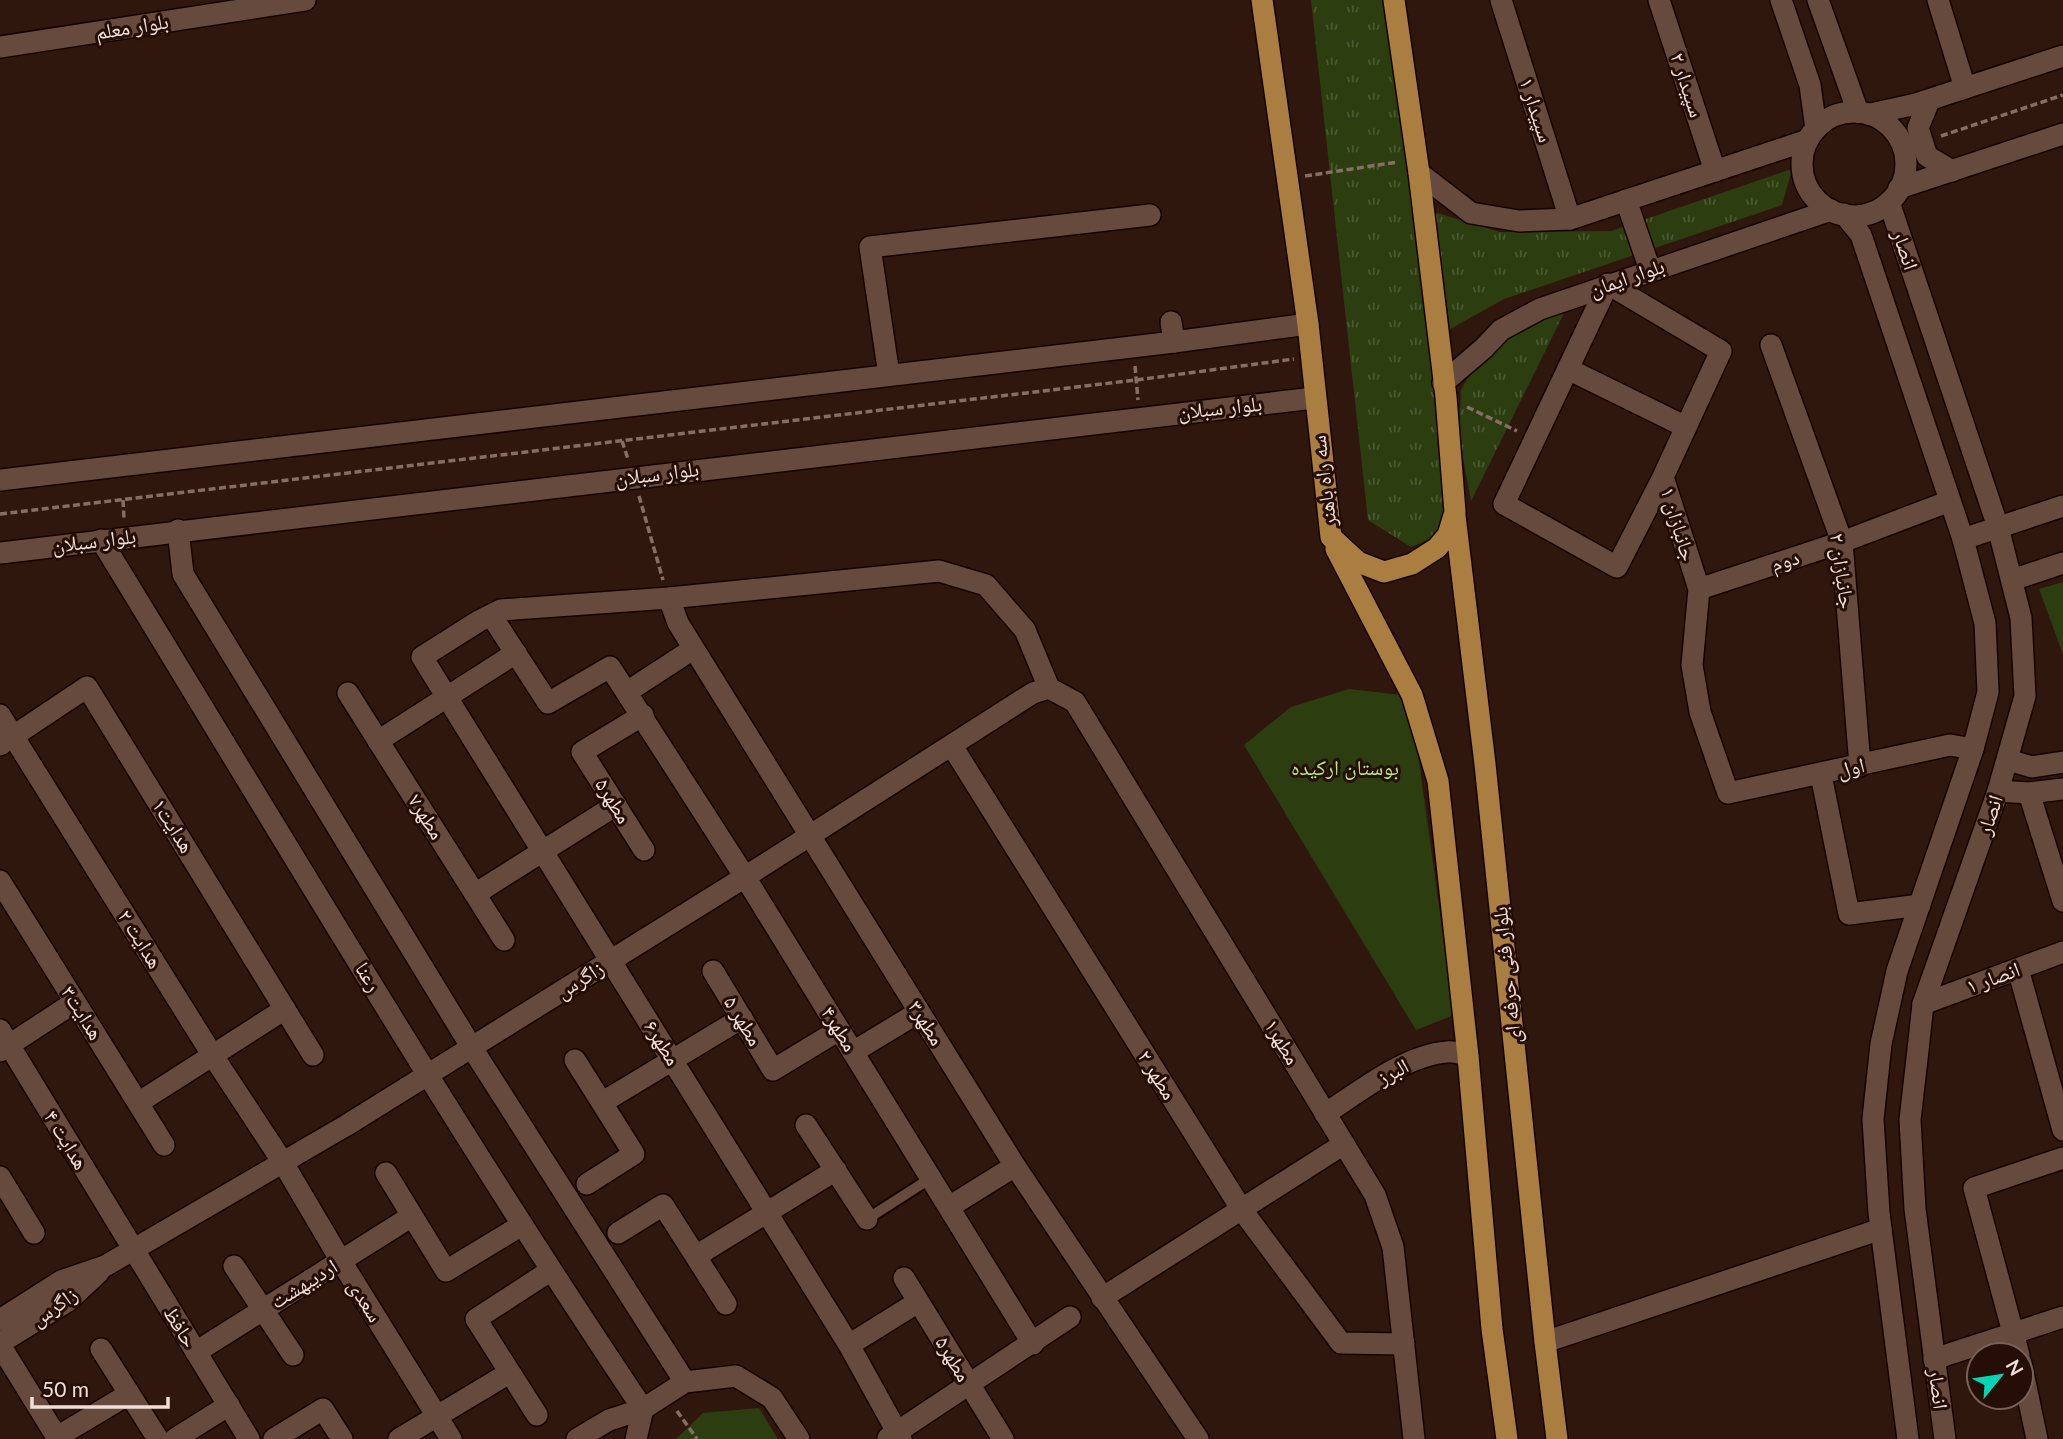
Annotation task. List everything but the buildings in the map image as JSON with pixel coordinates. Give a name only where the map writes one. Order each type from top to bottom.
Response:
[{"type":"main road","name":"سه راه باهنر","points":[[1262,0],[1308,324],[1331,537],[1358,562],[1384,572],[1412,564],[1437,548],[1448,535],[1455,512],[1418,166],[1394,0]]},
{"type":"main road","name":"بلوار فنی حرفه ای","points":[[1455,512],[1485,764],[1557,1439]]},
{"type":"main road","points":[[1331,537],[1412,695],[1438,781],[1468,1056],[1492,1329],[1507,1439]]},
{"type":"street","name":"بلوار معلم","points":[[0,47],[305,0]]},
{"type":"street","name":"سپیدار ۱","points":[[1501,0],[1570,219]]},
{"type":"street","name":"سپیدار ۲","points":[[1659,0],[1716,171]]},
{"type":"street","points":[[1781,0],[1810,85],[1812,135],[1803,166],[1805,180],[1820,202],[1837,212],[1857,216],[1870,213],[1894,195],[1952,171],[2063,134]]},
{"type":"street","points":[[1818,0],[1864,113],[1889,125],[1903,148],[1905,174],[1894,195]]},
{"type":"street","points":[[1938,0],[1965,89]]},
{"type":"street","points":[[1418,166],[1471,213],[1519,221],[1570,219],[1716,171],[1812,135],[1838,114],[1864,113],[1928,101],[2063,56]]},
{"type":"street","points":[[1928,101],[1918,128],[1927,156],[1952,171]]},
{"type":"street","name":"انصار","points":[[1894,195],[1998,527],[2012,580],[2021,618],[2025,695],[2008,760],[1923,1004],[1910,1121],[1915,1209],[1945,1439]]},
{"type":"street","points":[[1626,200],[1650,270]]},
{"type":"street","name":"انصار","points":[[1837,212],[1861,234],[1963,539],[1985,623],[1986,637],[1988,692],[1973,749],[1897,971],[1881,1044],[1873,1119],[1881,1229],[1908,1439]]},
{"type":"street","name":"بلوار ایمان","points":[[1444,390],[1501,330],[1540,309],[1650,270],[1837,212]]},
{"type":"street","points":[[888,375],[870,247],[1150,215]]},
{"type":"street","points":[[1608,284],[1504,505],[1617,567],[1663,477]]},
{"type":"street","name":"جانبازان ۱","points":[[1608,284],[1721,351],[1663,477],[1699,589],[1692,665],[1700,712],[1728,793]]},
{"type":"street","points":[[0,480],[1133,346],[1173,332],[1308,324]]},
{"type":"street","name":"جانبازان ۲","points":[[1771,345],[1842,542],[1860,766]]},
{"type":"street","points":[[1568,369],[1686,427]]},
{"type":"street","name":"بلوار سبلان","points":[[0,553],[1314,398]]},
{"type":"street","name":"دوم","points":[[1699,589],[1842,542],[1950,500]]},
{"type":"street","points":[[1963,539],[2063,506]]},
{"type":"street","points":[[178,530],[183,574],[472,1048],[685,1381]]},
{"type":"street","name":"رعنا","points":[[101,540],[550,1271],[643,1409]]},
{"type":"street","points":[[2012,580],[2063,563]]},
{"type":"street","points":[[378,741],[516,653],[491,615],[501,610],[669,598],[939,570],[986,585],[1025,630],[1049,688]]},
{"type":"street","name":"مطهر۳","points":[[669,598],[678,623],[1015,1166],[1198,1439]]},
{"type":"street","name":"مطهر۶","points":[[491,615],[422,657],[849,1345],[895,1437]]},
{"type":"street","points":[[627,692],[694,649]]},
{"type":"street","name":"مطهر۴","points":[[516,653],[548,703],[610,667],[745,877],[1033,1344]]},
{"type":"street","name":"هدایت۱","points":[[7,741],[87,687],[313,1055]]},
{"type":"street","name":"زاگرس","points":[[0,1344],[68,1301],[106,1266],[347,1125],[810,836],[1033,692],[1049,688]]},
{"type":"street","name":"مطهر۱","points":[[1049,688],[1075,702],[1375,1195],[1393,1247],[1414,1439]]},
{"type":"street","name":"مطهر۷","points":[[348,693],[504,940]]},
{"type":"street","name":"هدایت ۲","points":[[0,715],[7,741],[282,1161]]},
{"type":"street","name":"مطهر۵","points":[[643,715],[583,752],[644,850]]},
{"type":"street","name":"اول","points":[[1728,793],[1950,745],[2032,767],[2063,762]]},
{"type":"street","name":"مطهر ۲","points":[[952,746],[1242,1210],[1341,1343],[1404,1345]]},
{"type":"street","points":[[1821,775],[1849,914],[1920,905]]},
{"type":"street","points":[[1961,784],[2029,793],[2063,789]]},
{"type":"street","points":[[2029,793],[2063,901]]},
{"type":"street","points":[[475,894],[616,806]]},
{"type":"street","name":"هدایت۳","points":[[0,881],[164,1145]]},
{"type":"street","name":"انصار ۱","points":[[1923,1004],[2063,952]]},
{"type":"street","points":[[2018,969],[2063,1130]]},
{"type":"street","name":"مطهر ۵","points":[[712,971],[773,1070],[839,1030]]},
{"type":"street","points":[[3,1042],[75,1002]]},
{"type":"street","points":[[138,1103],[285,1009]]},
{"type":"street","points":[[853,1052],[919,1012]]},
{"type":"street","points":[[603,1102],[742,1018]]},
{"type":"street","name":"هدایت ۴","points":[[3,1042],[133,1250]]},
{"type":"street","name":"البرز","points":[[1325,1114],[1389,1073],[1427,1055],[1450,1051],[1468,1056]]},
{"type":"street","points":[[575,1060],[634,1154],[587,1184]]},
{"type":"street","points":[[806,1125],[867,1219]]},
{"type":"street","points":[[1102,1298],[1345,1144]]},
{"type":"street","points":[[2016,1341],[1974,1188],[2063,1158]]},
{"type":"street","name":"سعدی","points":[[282,1161],[451,1439]]},
{"type":"street","points":[[949,1207],[1015,1166]]},
{"type":"street","points":[[696,1256],[836,1170]]},
{"type":"street","points":[[386,1173],[446,1271],[522,1225]]},
{"type":"street","points":[[2,1184],[34,1233]]},
{"type":"street","points":[[618,1233],[663,1205],[726,1304]]},
{"type":"street","name":"اردیبهشت","points":[[196,1352],[412,1216]]},
{"type":"street","points":[[1545,1342],[1881,1229]]},
{"type":"street","name":"حافظ","points":[[133,1250],[249,1439]]},
{"type":"street","name":"زاگرس","points":[[0,1320],[61,1281],[106,1266]]},
{"type":"street","points":[[234,1266],[293,1355]]},
{"type":"street","points":[[537,1415],[476,1319],[550,1271]]},
{"type":"street","name":"مطهر۵","points":[[904,1278],[1003,1439]]},
{"type":"street","points":[[849,1345],[918,1302]]},
{"type":"street","points":[[895,1437],[1070,1317]]},
{"type":"street","points":[[1934,1359],[2063,1317]]},
{"type":"street","points":[[0,1344],[58,1438],[129,1394]]},
{"type":"street","points":[[101,1349],[158,1439]]},
{"type":"street","points":[[400,1439],[509,1373]]},
{"type":"street","points":[[577,1439],[609,1420],[643,1409],[685,1381],[736,1376],[772,1398],[799,1439]]},
{"type":"street","points":[[175,1439],[229,1405]]},
{"type":"street","points":[[274,1439],[323,1409],[342,1439]]},
{"type":"street","points":[[636,1439],[643,1409]]},
{"type":"street","points":[[2031,1411],[2037,1439]]},
{"type":"lane","points":[[867,1219],[932,1178]]},
{"type":"path","points":[[1923,142],[2063,95]]},
{"type":"path","points":[[1286,178],[1418,166]]},
{"type":"path","points":[[1133,346],[1140,417]]},
{"type":"path","points":[[0,514],[1312,357]]},
{"type":"path","points":[[1444,390],[1535,439]]},
{"type":"path","points":[[622,441],[669,598]]},
{"type":"path","points":[[665,1395],[697,1439]]},
{"type":"green space","points":[[1311,0],[1387,0],[1429,354],[1441,432],[1447,512],[1434,537],[1411,547],[1368,520]]},
{"type":"green space","points":[[1792,169],[1782,205],[1504,299],[1450,329],[1434,212],[1500,232],[1611,231]]},
{"type":"green space","points":[[1566,309],[1471,501],[1459,436],[1461,390],[1477,361],[1504,335]]},
{"type":"green space","points":[[2063,582],[2063,654],[2039,589]]},
{"type":"green space","name":"بوستان ارکیده","points":[[1349,689],[1410,696],[1454,1015],[1416,1030],[1244,745],[1291,707]]},
{"type":"green space","points":[[759,1408],[778,1439],[676,1439],[703,1413]]}]
